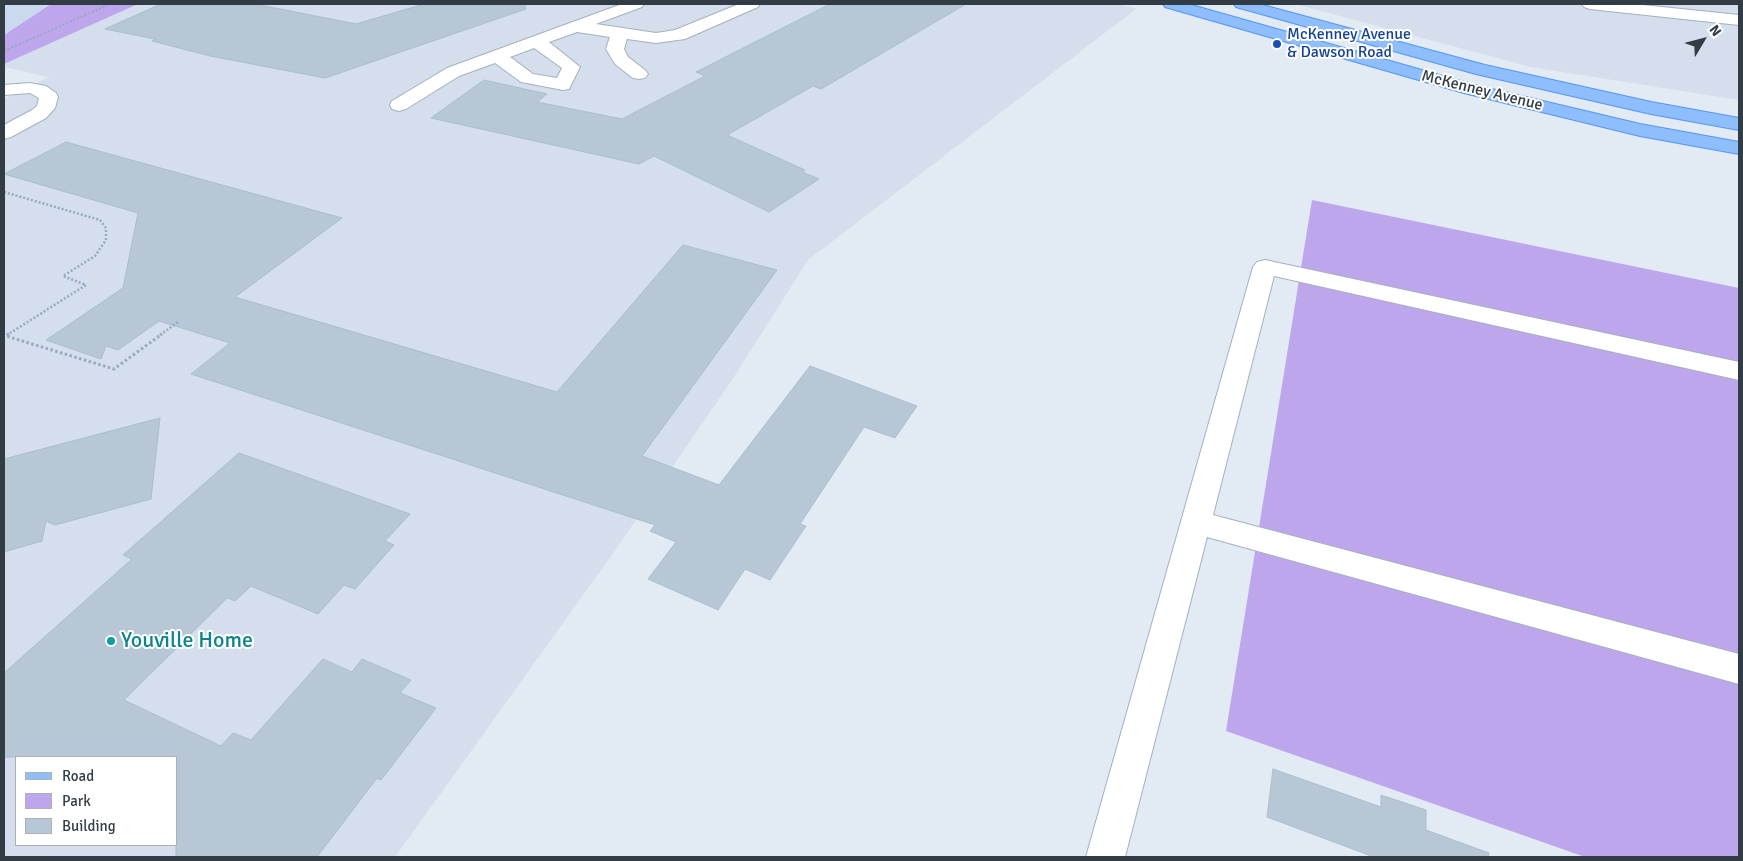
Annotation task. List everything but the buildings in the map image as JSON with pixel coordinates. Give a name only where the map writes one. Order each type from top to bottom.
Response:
[{"type":"main road","name":"McKenney Avenue","points":[[1171,4],[1470,89],[1640,130],[1739,148]]},
{"type":"main road","name":"McKenney Avenue","points":[[1242,4],[1482,70],[1651,108],[1739,124]]},
{"type":"street","points":[[399,105],[453,72],[636,4]]},
{"type":"street","points":[[576,27],[656,38],[679,36],[752,4]]},
{"type":"street","points":[[1590,4],[1739,20]]},
{"type":"street","points":[[620,33],[616,49],[621,60],[639,74]]},
{"type":"street","points":[[497,56],[527,78],[563,85],[571,68],[536,41]]},
{"type":"street","points":[[4,90],[35,89],[46,93],[49,97],[46,108],[39,114],[4,133]]},
{"type":"street","points":[[1105,857],[1265,267],[1739,371]]},
{"type":"street","points":[[1196,522],[1739,669]]},
{"type":"path","points":[[4,51],[110,4]]},
{"type":"path","points":[[4,192],[100,220],[106,228],[106,240],[96,256],[63,276],[86,285],[6,336],[114,368],[178,322]]},
{"type":"shaded area","points":[[4,4],[51,4],[4,35]]},
{"type":"shaded area","points":[[138,4],[1119,4],[1136,9],[808,260],[732,380],[614,552],[395,857],[4,857],[4,99],[49,77],[4,67],[4,64]]},
{"type":"shaded area","points":[[1295,4],[1739,4],[1739,100],[1531,67]]},
{"type":"green space","points":[[51,4],[138,4],[4,64],[4,35]]},
{"type":"green space","points":[[1312,200],[1739,288],[1739,857],[1585,857],[1226,731]]},
{"type":"place","name":"McKenney Avenue & Dawson Road","points":[[1277,44]]},
{"type":"place","name":"Youville Home","points":[[111,641]]}]
